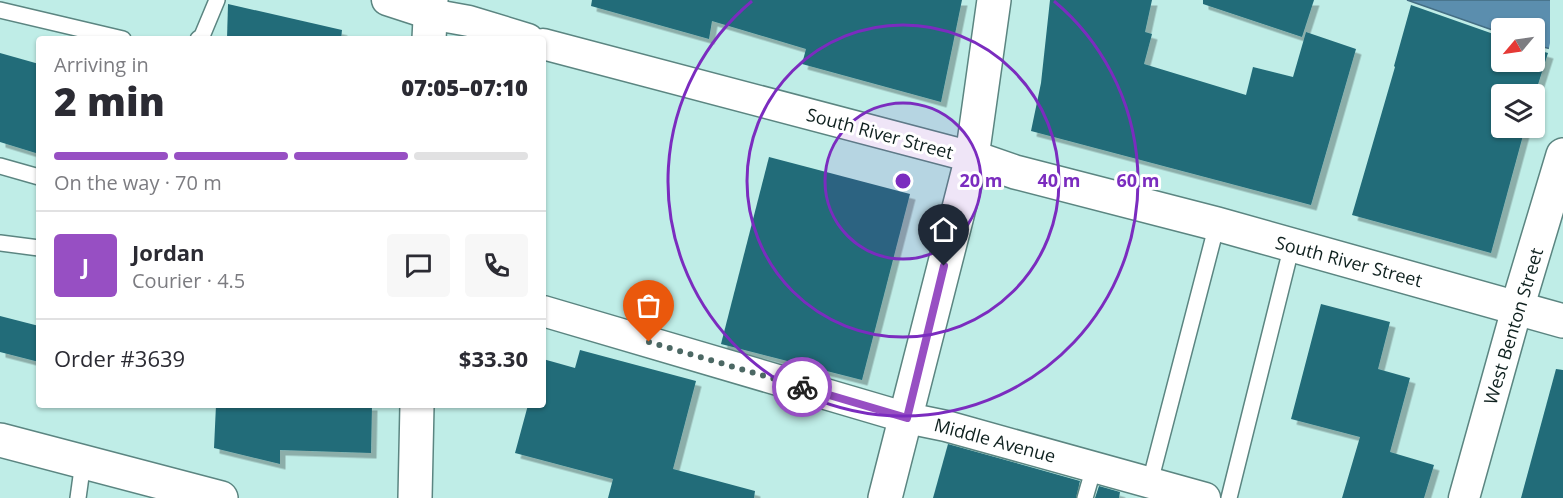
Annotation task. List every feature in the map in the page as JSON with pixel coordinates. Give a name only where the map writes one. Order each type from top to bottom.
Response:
[{"type":"street","points":[[387,0],[430,18],[469,21],[518,36]]},
{"type":"street","points":[[885,498],[972,157],[994,0]]},
{"type":"street","name":"South River Street","points":[[546,45],[972,157],[1016,172],[1217,224],[1563,321]]},
{"type":"street","name":"West Benton Street","points":[[1464,498],[1563,155]]},
{"type":"street","name":"Middle Avenue","points":[[546,312],[907,418],[946,426],[1205,498]]},
{"type":"street","points":[[415,498],[417,408]]},
{"type":"street","points":[[0,440],[220,498]]},
{"type":"lane","points":[[202,36],[217,0]]},
{"type":"lane","points":[[0,10],[110,36]]},
{"type":"lane","points":[[0,166],[36,176]]},
{"type":"lane","points":[[1150,482],[1217,224]]},
{"type":"lane","points":[[0,243],[36,248]]},
{"type":"lane","points":[[1229,498],[1292,245]]},
{"type":"lane","points":[[78,498],[83,462]]},
{"type":"lane","points":[[1085,498],[1094,467]]},
{"type":"water","points":[[1407,0],[1563,0],[1563,52],[1545,48],[1545,18],[1491,18],[1491,29]]},
{"type":"pier","points":[[1550,0],[1563,0],[1563,55],[1548,53]]},
{"type":"building","points":[[592,0],[962,0],[941,102],[802,64],[806,49],[712,21],[709,39],[591,6]]},
{"type":"building","points":[[1050,0],[1152,0],[1145,32],[1152,34],[1144,64],[1246,95],[1253,67],[1293,77],[1306,32],[1356,49],[1311,205],[1031,131],[1041,83]]},
{"type":"building","points":[[1203,0],[1314,0],[1302,37],[1203,4]]},
{"type":"building","points":[[228,4],[342,30],[341,36],[227,36]]},
{"type":"building","points":[[1411,5],[1491,33],[1491,72],[1542,72],[1538,84],[1491,84],[1491,138],[1522,138],[1491,253],[1352,215]]},
{"type":"building","points":[[0,53],[36,63],[36,153],[0,142]]},
{"type":"building","points":[[769,157],[910,194],[862,380],[721,344]]},
{"type":"building","points":[[1321,304],[1390,322],[1378,369],[1410,378],[1390,452],[1434,465],[1424,498],[1342,498],[1360,437],[1291,419]]},
{"type":"building","points":[[0,316],[36,325],[36,361],[0,352]]},
{"type":"building","points":[[580,350],[696,381],[673,469],[755,491],[754,498],[608,498],[613,479],[515,453],[527,408],[546,408],[546,360],[575,368]]},
{"type":"building","points":[[1556,369],[1563,370],[1563,498],[1521,498]]},
{"type":"building","points":[[216,408],[372,408],[371,453],[280,450],[280,464],[214,448]]},
{"type":"building","points":[[948,444],[1080,481],[1076,498],[933,498]]},
{"type":"building","points":[[1099,486],[1120,492],[1119,498],[1095,498]]},
{"type":"way so far","points":[[649,342],[802,387]]},
{"type":"route","points":[[802,387],[907,418],[944,266]]}]
